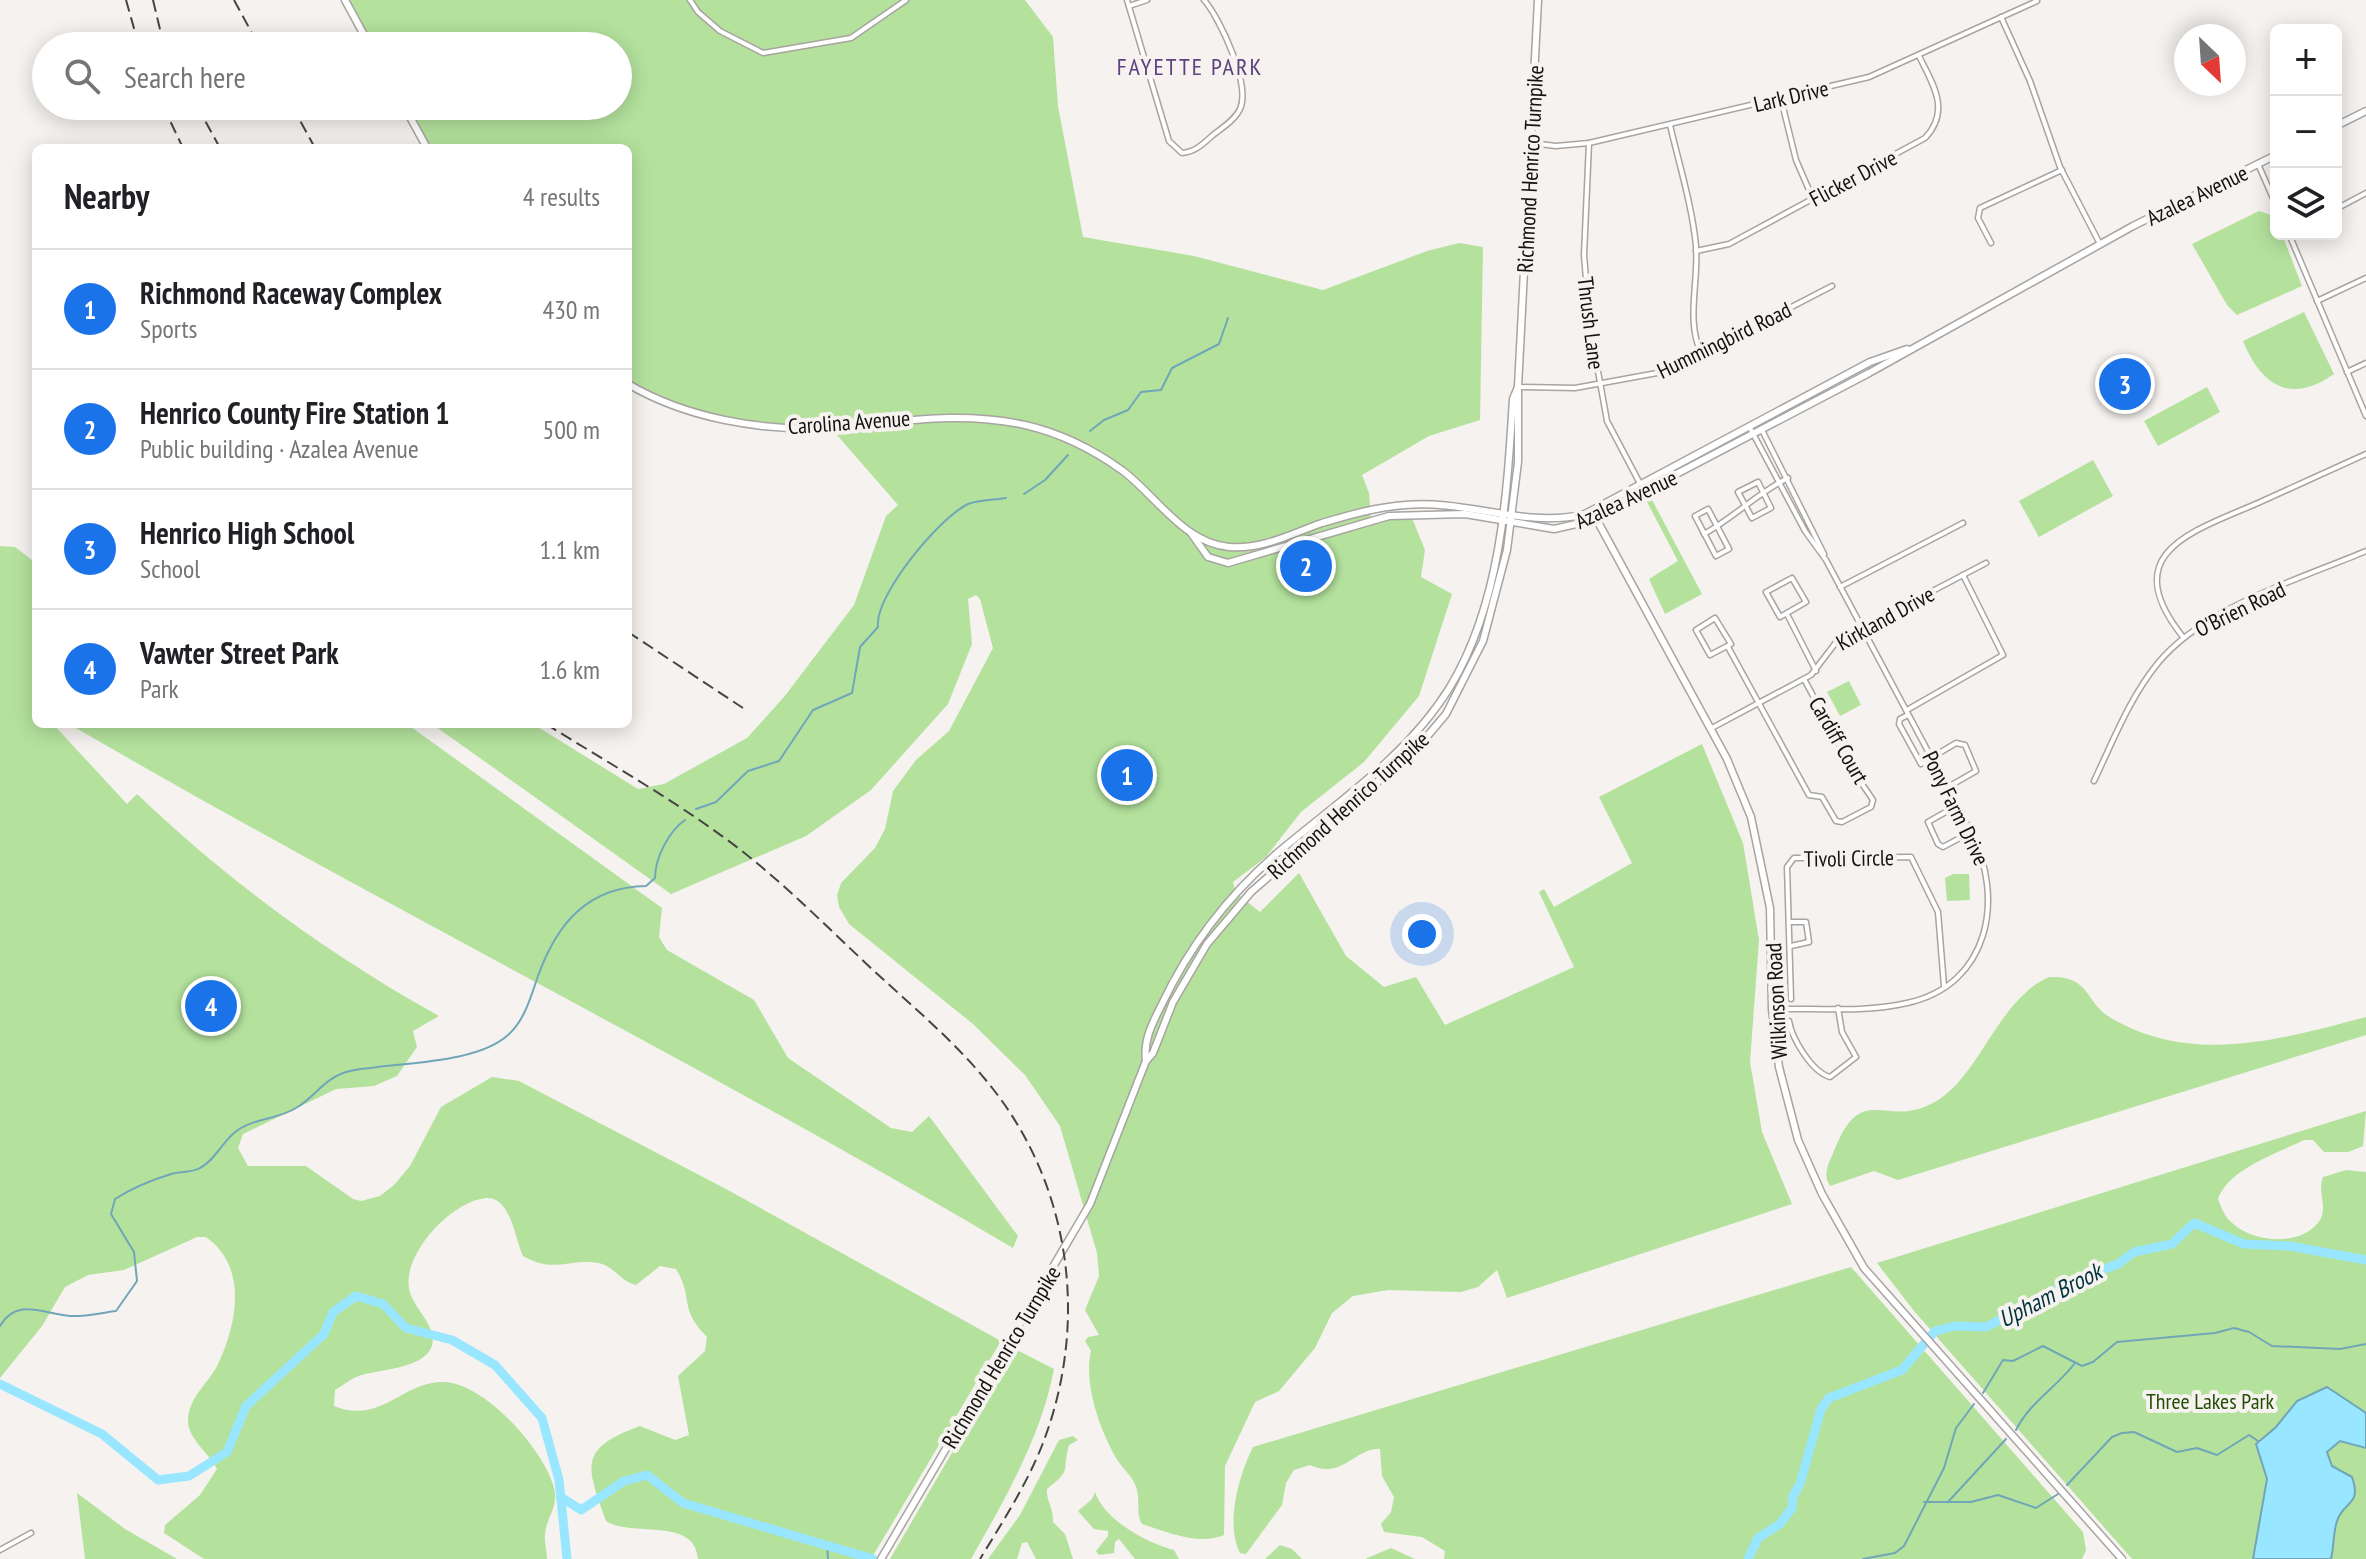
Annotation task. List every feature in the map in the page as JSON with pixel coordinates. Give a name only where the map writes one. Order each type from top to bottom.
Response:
[{"type":"main road","points":[[345,0],[362,32]]},
{"type":"main road","name":"Richmond Henrico Turnpike","points":[[881,1559],[1090,1204],[1146,1061],[1153,1053],[1173,1002],[1207,944],[1251,892],[1381,780],[1446,714],[1483,641],[1500,584],[1511,522],[1519,445],[1518,387],[1538,0]]},
{"type":"main road","points":[[2342,123],[2366,111]]},
{"type":"main road","points":[[412,120],[425,144]]},
{"type":"main road","name":"Azalea Avenue","points":[[1191,533],[1217,545],[1248,546],[1390,506],[1456,505],[1503,516],[1511,522],[1554,529],[1596,518],[1754,435],[2100,244],[2270,158]]},
{"type":"main road","name":"Azalea Avenue","points":[[1074,442],[1123,472],[1191,533],[1208,557],[1228,563],[1389,516],[1512,514],[1554,520],[1592,511],[1870,362],[1907,349]]},
{"type":"main road","name":"Carolina Avenue","points":[[632,386],[695,412],[765,425],[825,428],[970,416],[1028,426],[1074,442]]},
{"type":"main road","name":"Richmond Henrico Turnpike","points":[[1146,1061],[1144,1049],[1151,1026],[1187,957],[1207,927],[1273,857],[1407,743],[1451,685],[1480,616],[1503,516],[1513,399],[1518,387]]},
{"type":"main road","name":"Wilkinson Road","points":[[1592,511],[1741,789],[1762,860],[1771,919],[1772,1009],[1783,1086],[1814,1178],[1858,1259],[2122,1559]]},
{"type":"street","points":[[690,0],[698,12],[720,31],[763,53],[851,38],[906,0]]},
{"type":"street","points":[[1147,0],[1128,3],[1169,141],[1174,150],[1186,153],[1231,121],[1240,110],[1242,98],[1224,30],[1204,0]]},
{"type":"street","name":"Lark Drive","points":[[1531,143],[1556,146],[1589,143],[1869,77],[2037,1]]},
{"type":"street","points":[[2001,17],[2027,73],[2062,170],[2100,244]]},
{"type":"street","name":"Flicker Drive","points":[[1696,251],[1729,244],[1921,142],[1931,132],[1940,104],[1919,56]]},
{"type":"street","points":[[1781,99],[1796,160],[1813,199]]},
{"type":"street","points":[[1670,125],[1696,251],[1693,332],[1702,355]]},
{"type":"street","name":"Thrush Lane","points":[[1589,143],[1584,270],[1599,385],[1607,421],[1645,493]]},
{"type":"street","points":[[2258,164],[2270,191]]},
{"type":"street","points":[[1991,243],[1978,218],[1981,206],[2062,170]]},
{"type":"street","points":[[2342,206],[2366,193]]},
{"type":"street","points":[[2292,240],[2366,416]]},
{"type":"street","points":[[2317,301],[2366,278]]},
{"type":"street","name":"Hummingbird Road","points":[[1518,387],[1599,385],[1668,371],[1832,286]]},
{"type":"street","points":[[2347,372],[2366,363]]},
{"type":"street","name":"Pony Farm Drive","points":[[1757,422],[1821,542],[1826,560]]},
{"type":"street","name":"Pony Farm Drive","points":[[1749,426],[1805,531],[1826,560],[1958,805],[1988,873],[1988,915],[1976,951],[1944,986],[1907,1003],[1772,1009]]},
{"type":"street","points":[[2184,638],[2162,609],[2157,592],[2161,564],[2175,543],[2201,528],[2366,454]]},
{"type":"street","points":[[1704,534],[1718,527],[1764,490],[1788,478]]},
{"type":"street","points":[[1758,482],[1764,490],[1770,509],[1752,518],[1740,490],[1758,482]]},
{"type":"street","points":[[1708,509],[1729,549],[1716,556],[1704,534],[1695,516],[1708,509]]},
{"type":"street","points":[[1840,587],[1963,523]]},
{"type":"street","name":"O'Brien Road","points":[[2094,781],[2147,678],[2184,638],[2219,615],[2366,551]]},
{"type":"street","name":"Kirkland Drive","points":[[1710,729],[1816,671],[1834,644],[1986,563]]},
{"type":"street","points":[[1948,787],[1976,771],[1965,745],[1956,743],[1924,764],[1919,762],[1899,724],[1908,712],[2003,655],[1963,575]]},
{"type":"street","points":[[1792,578],[1806,602],[1787,615],[1778,616],[1766,592],[1792,578]]},
{"type":"street","points":[[1787,615],[1816,671]]},
{"type":"street","points":[[1715,618],[1731,644],[1728,647],[1708,655],[1696,628],[1715,618]]},
{"type":"street","points":[[1728,647],[1759,703]]},
{"type":"street","name":"Cardiff Court","points":[[1759,703],[1809,795],[1824,799],[1836,821],[1871,807],[1873,800],[1854,772],[1804,679]]},
{"type":"street","points":[[1958,805],[1928,822],[1938,844],[1943,847],[1971,832]]},
{"type":"street","name":"Tivoli Circle","points":[[1791,999],[1787,867],[1791,859],[1908,856],[1938,912],[1944,986]]},
{"type":"street","points":[[1789,922],[1806,922],[1809,942],[1790,947]]},
{"type":"street","points":[[1789,1021],[1794,1037],[1819,1071],[1830,1077],[1856,1057],[1842,1032],[1838,1008]]},
{"type":"street","points":[[0,1550],[31,1533]]},
{"type":"green space","points":[[345,0],[1025,0],[1053,37],[1058,106],[1083,237],[1194,256],[1323,290],[1427,251],[1459,243],[1483,247],[1480,420],[1429,436],[1362,475],[1369,493],[1371,518],[1410,513],[1425,550],[1421,577],[1452,594],[1419,696],[1364,762],[1301,812],[1266,857],[1233,882],[1236,893],[1260,912],[1299,873],[1346,956],[1384,987],[1416,977],[1445,1025],[1574,967],[1539,892],[1544,889],[1554,907],[1632,863],[1599,797],[1702,744],[1743,843],[1759,940],[1750,1062],[1762,1132],[1792,1204],[1507,1298],[1497,1270],[1478,1287],[1461,1292],[1388,1290],[1353,1296],[1332,1313],[1315,1348],[1279,1391],[1255,1402],[1225,1466],[1224,1535],[1194,1538],[1142,1524],[1135,1483],[1112,1450],[1092,1393],[1089,1378],[1091,1351],[1085,1341],[1088,1337],[1099,1335],[1085,1310],[1099,1276],[1097,1253],[1060,1126],[1025,1075],[973,1024],[849,924],[839,907],[837,895],[841,883],[875,848],[885,829],[893,791],[916,760],[949,731],[993,648],[980,599],[976,595],[968,599],[972,644],[948,704],[871,790],[806,836],[671,894],[438,728],[539,728],[638,789],[664,784],[747,738],[784,697],[854,605],[886,516],[898,505],[830,427],[784,427],[703,415],[632,386],[632,144],[425,144],[412,120],[632,120],[632,32],[362,32]]},
{"type":"green space","points":[[2259,211],[2270,215],[2270,240],[2284,240],[2302,286],[2237,315],[2227,305],[2192,244]]},
{"type":"green space","points":[[2304,312],[2334,374],[2304,388],[2279,386],[2259,369],[2243,341]]},
{"type":"green space","points":[[2207,387],[2220,412],[2158,446],[2144,421]]},
{"type":"green space","points":[[2093,460],[2113,496],[2039,537],[2019,501]]},
{"type":"green space","points":[[1651,498],[1702,594],[1665,614],[1649,579],[1678,561],[1646,500]]},
{"type":"green space","points":[[0,546],[15,547],[32,560],[32,728],[57,728],[127,804],[137,794],[207,857],[281,915],[358,968],[439,1016],[413,1031],[417,1047],[397,1076],[374,1086],[336,1089],[243,1134],[238,1148],[248,1166],[306,1166],[353,1199],[361,1201],[380,1196],[410,1166],[441,1107],[492,1077],[519,1081],[726,1189],[1001,1341],[871,1559],[698,1559],[694,1546],[686,1537],[661,1530],[617,1526],[606,1521],[592,1472],[592,1461],[597,1451],[620,1434],[640,1426],[675,1440],[689,1435],[678,1376],[705,1351],[707,1337],[692,1318],[676,1269],[660,1266],[636,1285],[598,1263],[552,1265],[534,1261],[523,1256],[507,1211],[494,1199],[473,1201],[459,1208],[432,1231],[414,1260],[409,1274],[409,1288],[432,1334],[430,1350],[416,1362],[356,1377],[335,1390],[334,1406],[366,1410],[416,1388],[444,1382],[460,1385],[494,1406],[526,1438],[539,1456],[554,1488],[554,1507],[545,1535],[547,1559],[204,1559],[164,1533],[165,1525],[200,1495],[217,1469],[192,1435],[188,1422],[195,1397],[219,1362],[234,1313],[233,1279],[228,1264],[219,1249],[206,1237],[197,1237],[124,1270],[88,1275],[65,1287],[42,1326],[0,1378]]},
{"type":"green space","points":[[1849,681],[1861,705],[1840,716],[1827,692]]},
{"type":"green space","points":[[76,728],[413,728],[662,908],[659,937],[667,950],[754,1000],[788,1058],[891,1128],[912,1132],[929,1116],[1018,1236],[1013,1248],[778,1114]]},
{"type":"green space","points":[[1953,874],[1969,874],[1970,900],[1947,901],[1945,878]]},
{"type":"green space","points":[[2049,977],[2073,980],[2111,1018],[2142,1033],[2174,1041],[2206,1045],[2270,1040],[2366,1017],[2366,1035],[1898,1180],[1874,1171],[1830,1186],[1826,1173],[1828,1164],[1844,1130],[1854,1117],[1865,1111],[1916,1110],[1933,1103],[1964,1076],[2015,1003]]},
{"type":"green space","name":"Three Lakes Park","points":[[2366,1111],[2363,1146],[2348,1152],[2324,1152],[2313,1140],[2304,1140],[2243,1171],[2232,1179],[2218,1199],[2226,1216],[2239,1228],[2263,1238],[2289,1238],[2312,1229],[2320,1220],[2323,1177],[2346,1170],[2366,1172],[2366,1559],[2132,1559],[1914,1311],[1877,1263]]},
{"type":"green space","points":[[1851,1267],[2083,1532],[2086,1550],[2082,1559],[1444,1559],[1445,1551],[1422,1537],[1384,1532],[1381,1524],[1391,1512],[1394,1497],[1382,1476],[1380,1449],[1363,1453],[1331,1469],[1310,1465],[1294,1470],[1286,1483],[1282,1505],[1246,1554],[1240,1553],[1234,1514],[1239,1485],[1253,1447]]},
{"type":"green space","points":[[1013,1348],[1054,1369],[1031,1443],[971,1559],[890,1559]]},
{"type":"green space","points":[[1073,1436],[1078,1440],[1069,1445],[1065,1470],[1047,1489],[1053,1522],[1065,1534],[1073,1559],[1036,1559],[1027,1542],[1022,1543],[1017,1559],[988,1559],[1020,1515],[1059,1440]]},
{"type":"green space","points":[[1095,1492],[1107,1512],[1117,1521],[1140,1536],[1174,1550],[1179,1559],[1135,1559],[1119,1539],[1115,1542],[1114,1553],[1099,1555],[1096,1551],[1108,1536],[1108,1531],[1094,1529],[1078,1511],[1092,1499]]},
{"type":"green space","points":[[77,1493],[125,1529],[177,1559],[85,1559]]},
{"type":"green space","points":[[1280,1545],[1292,1549],[1302,1559],[1265,1559]]},
{"type":"green space","points":[[1391,1548],[1415,1559],[1365,1559]]},
{"type":"water","points":[[2327,1387],[2366,1413],[2366,1448],[2340,1441],[2327,1452],[2332,1466],[2352,1477],[2355,1486],[2353,1498],[2337,1521],[2331,1559],[2253,1559],[2267,1479],[2256,1444],[2276,1427],[2297,1401]]},
{"type":"waterway","points":[[1090,431],[1104,420],[1128,410],[1141,392],[1161,390],[1172,368],[1219,344],[1228,318]]},
{"type":"waterway","points":[[1024,494],[1045,480],[1068,455]]},
{"type":"waterway","points":[[696,809],[716,802],[748,771],[779,761],[813,710],[852,693],[860,647],[878,627],[886,597],[911,559],[941,525],[968,504],[1006,498]]},
{"type":"waterway","points":[[0,1326],[7,1317],[22,1310],[76,1316],[116,1311],[137,1281],[134,1252],[111,1214],[115,1199],[164,1176],[200,1168],[241,1128],[296,1108],[327,1082],[342,1074],[455,1057],[494,1045],[508,1035],[523,1015],[546,957],[565,924],[591,901],[607,893],[646,886],[655,878],[657,862],[668,838],[685,820]]},
{"type":"waterway","name":"Upham Brook","points":[[1748,1559],[1758,1538],[1780,1524],[1792,1508],[1793,1496],[1800,1484],[1821,1409],[1829,1398],[1902,1370],[1935,1331],[1955,1326],[1986,1327],[2071,1282],[2118,1264],[2134,1252],[2172,1244],[2194,1223],[2244,1244],[2290,1246],[2366,1260]]},
{"type":"waterway","points":[[0,1384],[102,1434],[158,1480],[189,1476],[227,1452],[246,1406],[324,1334],[333,1312],[356,1296],[383,1304],[406,1328],[452,1340],[495,1365],[542,1418],[559,1480],[567,1559]]},
{"type":"waterway","points":[[1983,1393],[2003,1360],[2013,1361],[2043,1346],[2082,1366],[2093,1362],[2117,1342],[2215,1333],[2234,1328],[2249,1332],[2272,1346],[2340,1349],[2366,1344]]},
{"type":"waterway","points":[[2016,1430],[2028,1412],[2075,1363]]},
{"type":"waterway","points":[[1863,1559],[1895,1553],[1904,1546],[1944,1468],[1956,1428],[1974,1404]]},
{"type":"waterway","points":[[2067,1485],[2112,1437],[2122,1433],[2134,1432],[2177,1452],[2197,1448],[2217,1455],[2249,1435],[2258,1441]]},
{"type":"waterway","points":[[1924,1502],[1948,1502],[2006,1439]]},
{"type":"waterway","name":"Upham Brook","points":[[561,1497],[581,1510],[624,1481],[647,1475],[683,1503],[873,1559]]},
{"type":"waterway","points":[[1948,1502],[1971,1502],[1998,1495],[2036,1508],[2058,1494]]},
{"type":"waterway","points":[[827,1544],[828,1559]]},
{"type":"railway","points":[[126,0],[135,32]]},
{"type":"railway","points":[[153,0],[161,32]]},
{"type":"railway","points":[[234,0],[251,32]]},
{"type":"railway","points":[[170,120],[181,144]]},
{"type":"railway","points":[[205,120],[218,144]]},
{"type":"railway","points":[[300,120],[313,144]]},
{"type":"railway","points":[[632,635],[743,708]]},
{"type":"railway","points":[[553,728],[692,815],[773,877],[950,1042],[993,1089],[1020,1129],[1041,1171],[1056,1216],[1065,1262],[1068,1309],[1065,1356],[1056,1402],[1041,1448],[980,1559]]},
{"type":"place","name":"Henrico High School","points":[[2125,384]]},
{"type":"place","name":"Henrico County Fire Station 1","points":[[1306,566]]},
{"type":"place","name":"Richmond Raceway Complex","points":[[1127,775]]},
{"type":"place","name":"Vawter Street Park","points":[[211,1006]]},
{"type":"district","name":"FAYETTE PARK","points":[[1190,66]]}]
